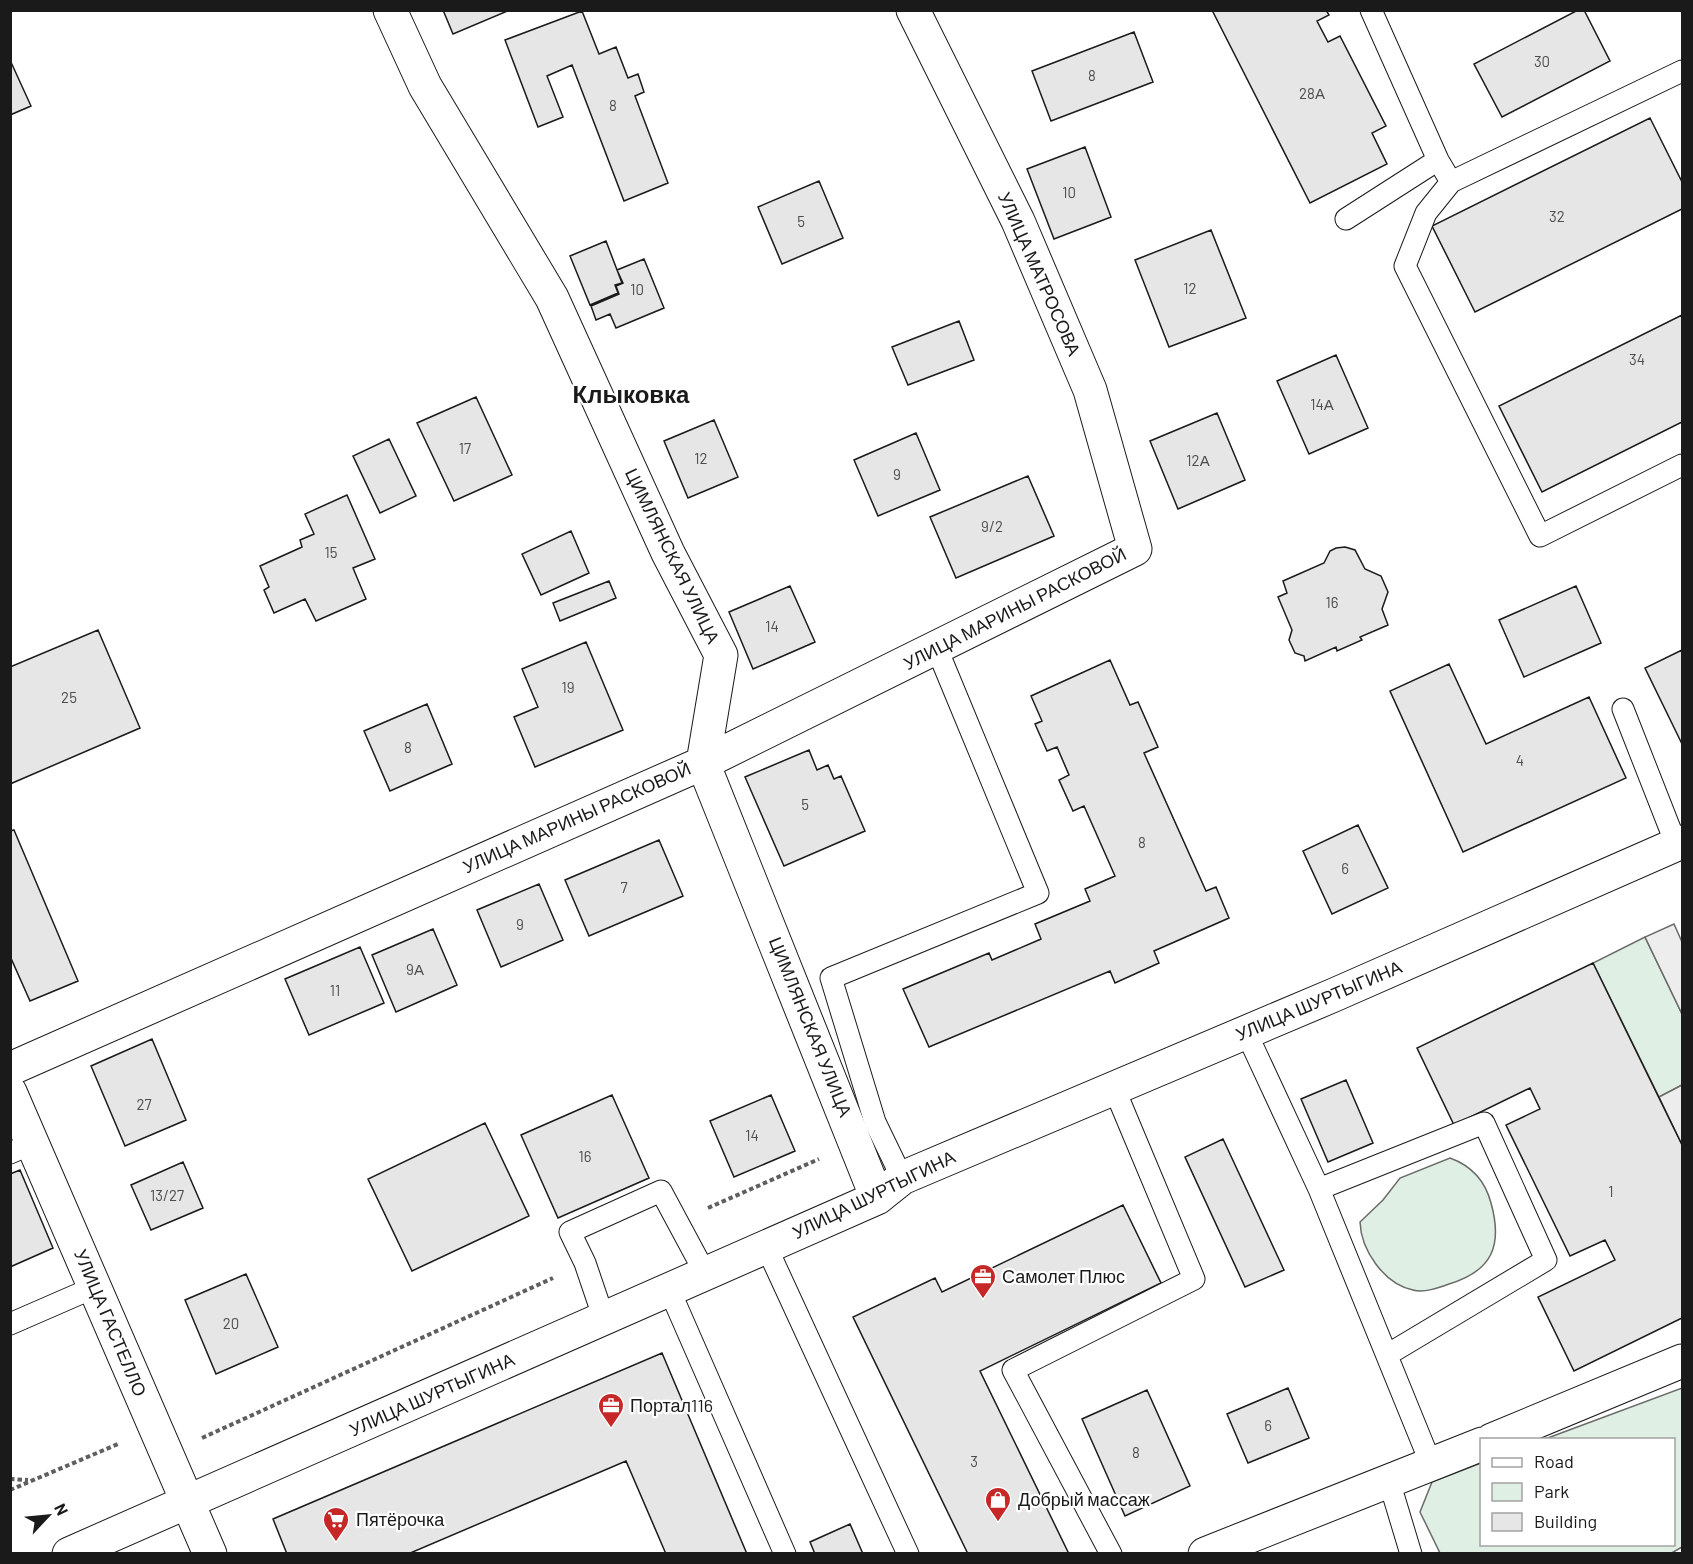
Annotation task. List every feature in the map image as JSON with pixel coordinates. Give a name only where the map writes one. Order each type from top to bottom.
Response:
[{"type":"street","name":"ЦИМЛЯНСКАЯ УЛИЦА","points":[[390,10],[425,86],[552,298],[668,553],[721,655],[703,763],[877,1198]]},
{"type":"street","name":"УЛИЦА МАТРОСОВА","points":[[913,10],[1018,221],[1090,390],[1135,549]]},
{"type":"street","name":"УЛИЦА МАРИНЫ РАСКОВОЙ","points":[[10,1069],[703,763],[1135,549]]},
{"type":"street","name":"УЛИЦА ШУРТЫГИНА","points":[[69,1554],[877,1198],[902,1178],[1246,1032],[1679,843]]},
{"type":"street","name":"УЛИЦА ГАСТЕЛЛО","points":[[10,1092],[22,1148],[95,1287],[210,1554]]},
{"type":"street","points":[[1497,1438],[1683,1361]]},
{"type":"street","points":[[1205,1554],[1480,1445]]},
{"type":"lane","points":[[1371,10],[1438,160],[1451,182]]},
{"type":"lane","points":[[1683,70],[1451,182],[1426,213],[1405,266],[1540,536],[1683,465]]},
{"type":"lane","points":[[1346,219],[1438,160]]},
{"type":"lane","points":[[902,1178],[875,1122],[831,978],[1038,893],[937,648]]},
{"type":"lane","points":[[1623,709],[1679,843]]},
{"type":"lane","points":[[1246,1032],[1319,1189],[1431,1464]]},
{"type":"lane","points":[[1112,1554],[1013,1370],[1194,1279],[1114,1088]]},
{"type":"lane","points":[[1319,1189],[1484,1123],[1546,1260],[1387,1355]]},
{"type":"lane","points":[[604,1319],[585,1263],[570,1232],[651,1195],[661,1191],[705,1274]]},
{"type":"lane","points":[[766,1246],[908,1554]]},
{"type":"lane","points":[[10,1324],[95,1287]]},
{"type":"lane","points":[[669,1289],[785,1554]]},
{"type":"lane","points":[[1389,1480],[1411,1554]]},
{"type":"path","points":[[677,1222],[856,1142]]},
{"type":"path","points":[[10,1490],[156,1428],[193,1442],[585,1263]]},
{"type":"path","points":[[10,1479],[30,1481]]},
{"type":"green space","points":[[1645,937],[1682,1014],[1682,1085],[1659,1097],[1593,963]]},
{"type":"green space","points":[[1450,1158],[1465,1165],[1485,1187],[1491,1203],[1496,1232],[1491,1255],[1475,1272],[1464,1279],[1431,1290],[1422,1291],[1402,1287],[1376,1264],[1365,1244],[1360,1222],[1383,1200],[1400,1178]]},
{"type":"green space","points":[[1682,1388],[1682,1547],[1670,1554],[1440,1553],[1420,1512],[1432,1482],[1480,1463],[1480,1546],[1675,1546],[1675,1438],[1548,1438]]},
{"type":"shaded area","points":[[1674,924],[1682,942],[1682,1014],[1645,937]]},
{"type":"shaded area","points":[[1682,1085],[1682,1145],[1659,1097]]},
{"type":"building","points":[[443,10],[510,10],[453,34]]},
{"type":"building","points":[[1212,10],[1326,10],[1329,15],[1317,21],[1328,42],[1340,36],[1386,126],[1372,133],[1387,164],[1310,203]]},
{"type":"building","points":[[1578,10],[1584,10],[1610,61],[1502,117],[1474,64]]},
{"type":"building","points":[[582,11],[599,54],[616,47],[628,78],[638,74],[644,92],[635,96],[668,183],[624,201],[572,65],[547,76],[563,117],[538,127],[505,40]]},
{"type":"building","points":[[1134,32],[1153,82],[1051,121],[1032,71]]},
{"type":"building","points":[[10,60],[31,106],[10,115]]},
{"type":"building","points":[[1650,118],[1682,182],[1682,209],[1475,312],[1432,226]]},
{"type":"building","points":[[1085,147],[1111,217],[1054,239],[1027,169]]},
{"type":"building","points":[[819,181],[843,238],[782,264],[758,207]]},
{"type":"building","points":[[1211,230],[1246,318],[1169,347],[1135,260]]},
{"type":"building","points":[[606,241],[622,283],[615,285],[618,293],[590,305],[570,256]]},
{"type":"building","points":[[644,259],[664,308],[616,328],[610,314],[596,320],[591,306],[619,294],[616,286],[623,283],[617,270]]},
{"type":"building","points":[[1682,315],[1682,422],[1542,492],[1499,406]]},
{"type":"building","points":[[959,321],[974,360],[908,385],[892,347]]},
{"type":"building","points":[[1336,355],[1368,428],[1309,454],[1277,381]]},
{"type":"building","points":[[476,397],[512,475],[454,501],[417,423]]},
{"type":"building","points":[[1217,413],[1245,480],[1178,509],[1150,441]]},
{"type":"building","points":[[714,420],[738,477],[688,498],[664,441]]},
{"type":"building","points":[[916,433],[940,490],[878,516],[854,460]]},
{"type":"building","points":[[389,439],[416,496],[380,513],[353,456]]},
{"type":"building","points":[[1028,476],[1054,536],[956,578],[930,517]]},
{"type":"building","points":[[347,495],[375,559],[353,568],[366,599],[316,621],[305,599],[274,613],[264,590],[269,587],[260,566],[302,547],[300,540],[314,534],[305,514]]},
{"type":"building","points":[[571,531],[589,573],[541,595],[522,554]]},
{"type":"building","points":[[1345,547],[1355,550],[1365,569],[1381,576],[1388,592],[1382,609],[1388,625],[1360,637],[1362,640],[1337,651],[1336,647],[1305,661],[1304,656],[1295,653],[1289,640],[1292,630],[1278,597],[1287,593],[1283,581],[1324,563],[1330,551]]},
{"type":"building","points":[[609,581],[616,598],[560,621],[553,603]]},
{"type":"building","points":[[790,586],[815,642],[753,669],[729,612]]},
{"type":"building","points":[[1576,586],[1601,643],[1524,677],[1499,620]]},
{"type":"building","points":[[98,630],[140,728],[10,784],[10,667]]},
{"type":"building","points":[[586,642],[623,730],[535,767],[514,717],[538,707],[522,669]]},
{"type":"building","points":[[1682,650],[1682,744],[1645,668]]},
{"type":"building","points":[[1110,660],[1130,705],[1138,702],[1158,747],[1144,753],[1206,891],[1216,887],[1229,918],[1154,951],[1159,963],[1115,983],[1110,971],[929,1047],[903,989],[989,953],[992,960],[1041,939],[1035,924],[1090,901],[1085,889],[1115,876],[1084,806],[1073,811],[1059,780],[1069,775],[1057,747],[1047,751],[1035,724],[1042,721],[1031,696]]},
{"type":"building","points":[[1449,664],[1486,744],[1589,697],[1626,778],[1463,852],[1390,691]]},
{"type":"building","points":[[427,704],[452,764],[390,791],[364,731]]},
{"type":"building","points":[[809,750],[817,770],[828,765],[834,779],[841,776],[865,831],[784,866],[745,777]]},
{"type":"building","points":[[1358,825],[1388,888],[1332,914],[1303,851]]},
{"type":"building","points":[[14,830],[78,981],[30,1001],[10,956],[10,831]]},
{"type":"building","points":[[659,840],[683,896],[589,936],[565,880]]},
{"type":"building","points":[[539,884],[563,940],[501,967],[477,910]]},
{"type":"building","points":[[433,929],[457,985],[396,1012],[372,955]]},
{"type":"building","points":[[360,947],[384,1003],[309,1035],[285,979]]},
{"type":"building","points":[[1593,963],[1682,1145],[1682,1318],[1574,1371],[1538,1297],[1615,1260],[1605,1240],[1570,1256],[1506,1125],[1540,1109],[1530,1088],[1454,1125],[1417,1048]]},
{"type":"building","points":[[152,1039],[186,1120],[125,1146],[91,1066]]},
{"type":"building","points":[[1346,1080],[1373,1143],[1328,1162],[1301,1099]]},
{"type":"building","points":[[612,1095],[649,1178],[558,1218],[521,1135]]},
{"type":"building","points":[[771,1095],[795,1151],[734,1177],[710,1121]]},
{"type":"building","points":[[485,1123],[529,1216],[412,1271],[368,1179]]},
{"type":"building","points":[[1223,1139],[1284,1270],[1245,1287],[1185,1157]]},
{"type":"building","points":[[183,1162],[203,1208],[151,1230],[131,1185]]},
{"type":"building","points":[[20,1170],[53,1248],[10,1267],[10,1174]]},
{"type":"building","points":[[1123,1205],[1161,1283],[980,1371],[1069,1554],[968,1554],[853,1317],[935,1278],[942,1292]]},
{"type":"building","points":[[246,1274],[278,1347],[216,1374],[185,1300]]},
{"type":"building","points":[[662,1353],[747,1554],[666,1554],[626,1461],[408,1554],[287,1554],[273,1519]]},
{"type":"building","points":[[1288,1388],[1309,1438],[1248,1463],[1227,1414]]},
{"type":"building","points":[[1147,1390],[1190,1486],[1125,1516],[1082,1419]]},
{"type":"building","points":[[850,1524],[863,1554],[815,1554],[810,1542]]},
{"type":"place","name":"Самолет Плюс","points":[[983,1300]]},
{"type":"place","name":"Портал116","points":[[611,1429]]},
{"type":"place","name":"Добрый массаж","points":[[998,1523]]},
{"type":"place","name":"Пятёрочка","points":[[336,1543]]},
{"type":"district","name":"Клыковка","points":[[631,395]]}]
